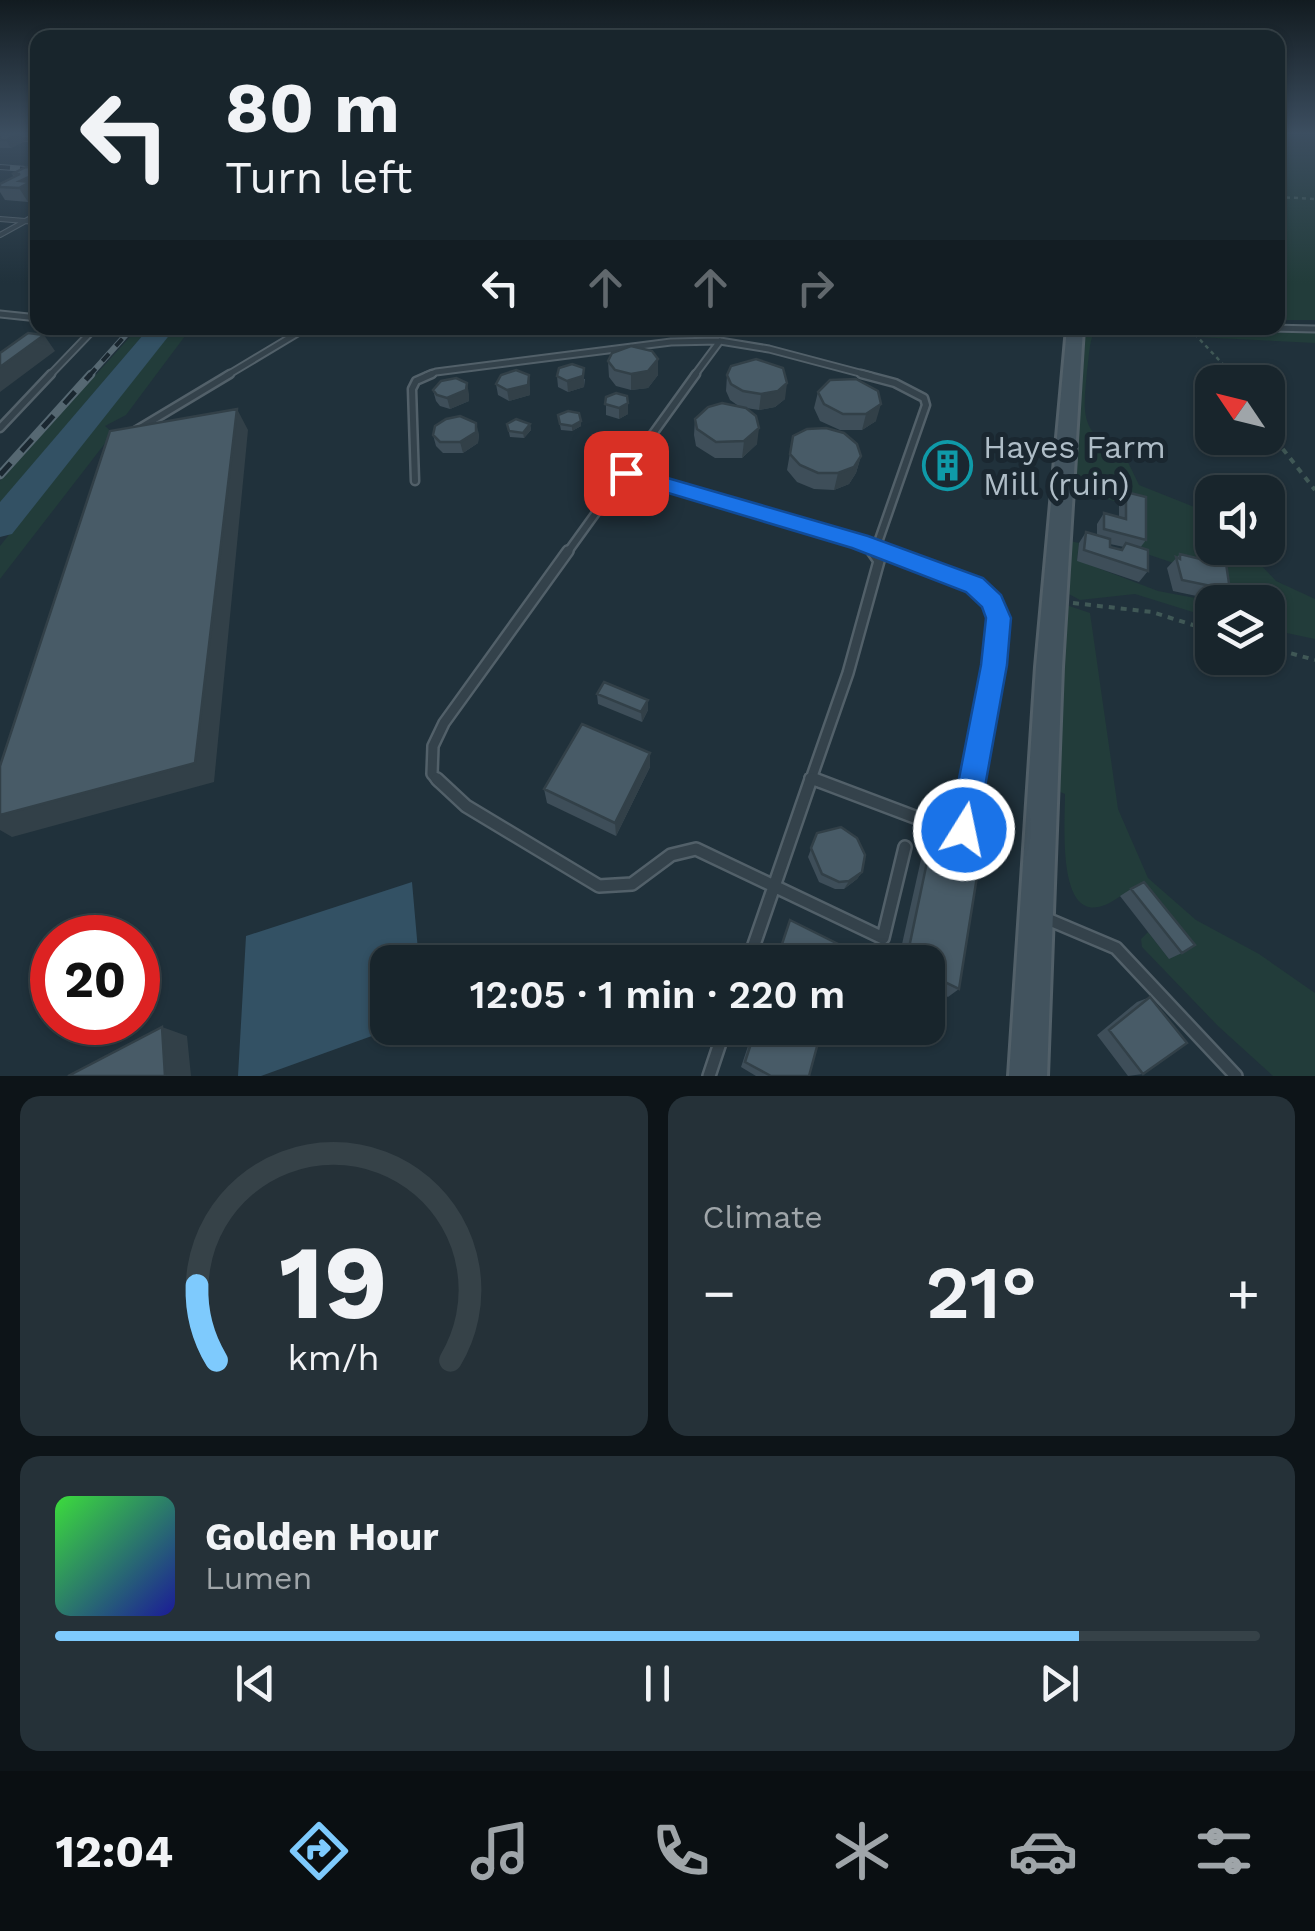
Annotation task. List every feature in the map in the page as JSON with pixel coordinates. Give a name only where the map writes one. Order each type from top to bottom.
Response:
[{"type":"street","points":[[1028,1076],[1054,597],[1073,335]]},
{"type":"lane","points":[[0,235],[30,218]]},
{"type":"lane","points":[[0,220],[30,221]]},
{"type":"lane","points":[[0,314],[30,317]]},
{"type":"lane","points":[[1285,328],[1315,329]]},
{"type":"lane","points":[[0,428],[89,335]]},
{"type":"lane","points":[[124,440],[295,335]]},
{"type":"lane","points":[[720,341],[444,723],[433,746],[432,774],[450,796],[599,886],[634,885],[671,854],[686,848],[710,854],[883,938],[904,847]]},
{"type":"lane","points":[[415,481],[412,389],[416,381],[436,372],[671,342],[720,341],[769,349],[895,383],[924,398],[926,405],[874,551],[880,562],[878,574],[754,945]]},
{"type":"lane","points":[[0,418],[10,418]]},
{"type":"lane","points":[[626,473],[860,542],[874,551],[974,585],[992,602],[998,618],[994,665],[964,830],[957,833],[810,778]]},
{"type":"lane","points":[[1036,915],[1116,948],[1236,1076]]},
{"type":"lane","points":[[708,1076],[719,1045]]},
{"type":"path","points":[[1285,198],[1315,200]]},
{"type":"path","points":[[1196,335],[1224,365]]},
{"type":"path","points":[[1285,452],[1315,490]]},
{"type":"path","points":[[1054,597],[1086,607],[1152,612],[1195,626]]},
{"type":"path","points":[[1285,651],[1315,660]]},
{"type":"green space","points":[[1285,182],[1315,182],[1315,320],[1285,320]]},
{"type":"green space","points":[[1315,333],[1315,343],[1154,335],[1285,335]]},
{"type":"green space","points":[[132,335],[143,335],[0,503],[0,481]]},
{"type":"green space","points":[[168,335],[186,335],[126,415],[105,426],[113,433],[0,579],[0,546]]},
{"type":"green space","points":[[1081,335],[1093,335],[1085,400],[1091,430],[1124,454],[1139,485],[1195,507],[1195,565],[1261,565],[1285,585],[1205,585],[1200,572],[1138,551],[1138,508],[1076,490]]},
{"type":"green space","points":[[1070,541],[1079,543],[1077,560],[1158,591],[1195,598],[1195,613],[1135,594],[1080,600],[1067,593]]},
{"type":"green space","points":[[1285,585],[1315,599],[1315,639],[1285,633]]},
{"type":"green space","points":[[1066,605],[1090,613],[1118,809],[1148,878],[1196,920],[1259,954],[1315,993],[1315,1076],[1273,1076],[1218,1026],[1142,947],[1141,939],[1148,932],[1169,959],[1122,895],[1100,906],[1085,905],[1075,895],[1065,855],[1065,794],[1058,791]]},
{"type":"water","points":[[412,882],[418,945],[370,945],[370,1037],[261,1076],[238,1076],[246,936]]},
{"type":"building","points":[[4,182],[30,182],[19,188],[0,184]]},
{"type":"building","points":[[28,333],[44,335],[0,367],[0,353]]},
{"type":"building","points":[[631,346],[652,351],[658,359],[648,371],[631,374],[615,370],[608,361],[612,353]]},
{"type":"building","points":[[756,359],[783,368],[787,383],[778,391],[761,394],[731,384],[727,375],[731,366]]},
{"type":"building","points":[[572,364],[584,368],[583,376],[567,381],[557,376],[559,368]]},
{"type":"building","points":[[516,370],[529,375],[528,385],[507,390],[496,384],[501,375]]},
{"type":"building","points":[[456,378],[467,383],[466,390],[447,398],[433,390],[441,381]]},
{"type":"building","points":[[856,379],[878,391],[881,404],[866,414],[843,414],[824,404],[818,392],[830,380]]},
{"type":"building","points":[[616,393],[627,396],[628,403],[619,408],[605,404],[606,397]]},
{"type":"building","points":[[722,403],[746,408],[756,416],[759,428],[744,441],[716,442],[697,429],[695,419],[708,407]]},
{"type":"building","points":[[237,409],[195,763],[0,815],[0,766],[110,431]]},
{"type":"building","points":[[568,411],[579,413],[581,421],[572,426],[560,424],[558,415]]},
{"type":"building","points":[[460,416],[476,423],[476,432],[460,442],[440,442],[433,435],[435,426]]},
{"type":"building","points":[[516,419],[530,424],[523,433],[509,431],[507,424]]},
{"type":"building","points":[[826,428],[844,433],[857,444],[861,456],[854,467],[838,473],[818,473],[800,465],[790,454],[793,436],[807,429]]},
{"type":"building","points":[[943,453],[952,453],[960,462],[950,465],[940,458]]},
{"type":"building","points":[[1126,492],[1146,497],[1146,540],[1104,529],[1104,513],[1126,519]]},
{"type":"building","points":[[1086,532],[1110,539],[1110,547],[1122,550],[1126,543],[1148,550],[1148,571],[1084,550]]},
{"type":"building","points":[[1180,554],[1195,558],[1195,565],[1226,565],[1229,585],[1182,580],[1176,557],[1180,559]]},
{"type":"building","points":[[604,682],[648,700],[641,712],[597,694]]},
{"type":"building","points":[[582,724],[650,753],[615,823],[544,789]]},
{"type":"building","points":[[841,827],[857,838],[865,855],[862,872],[849,881],[839,882],[822,874],[811,848],[817,833]]},
{"type":"building","points":[[931,843],[979,864],[959,989],[945,982],[945,945],[910,945]]},
{"type":"building","points":[[1144,882],[1195,945],[1182,953],[1131,889]]},
{"type":"building","points":[[790,920],[840,945],[782,945]]},
{"type":"building","points":[[1150,997],[1187,1043],[1143,1074],[1109,1030]]},
{"type":"building","points":[[160,1028],[165,1076],[68,1076],[127,1045],[160,1045]]},
{"type":"building","points":[[750,1045],[817,1045],[809,1076],[771,1076],[745,1062]]},
{"type":"waterway","points":[[0,525],[156,335]]},
{"type":"railway","points":[[89,376],[126,335]]},
{"type":"railway","points":[[0,475],[91,374]]},
{"type":"place","name":"Hayes Farm Mill (ruin)","points":[[948,465]]},
{"type":"route","points":[[626,473],[860,542],[874,551],[955,576],[974,585],[992,602],[998,618],[994,665],[964,830]]}]
